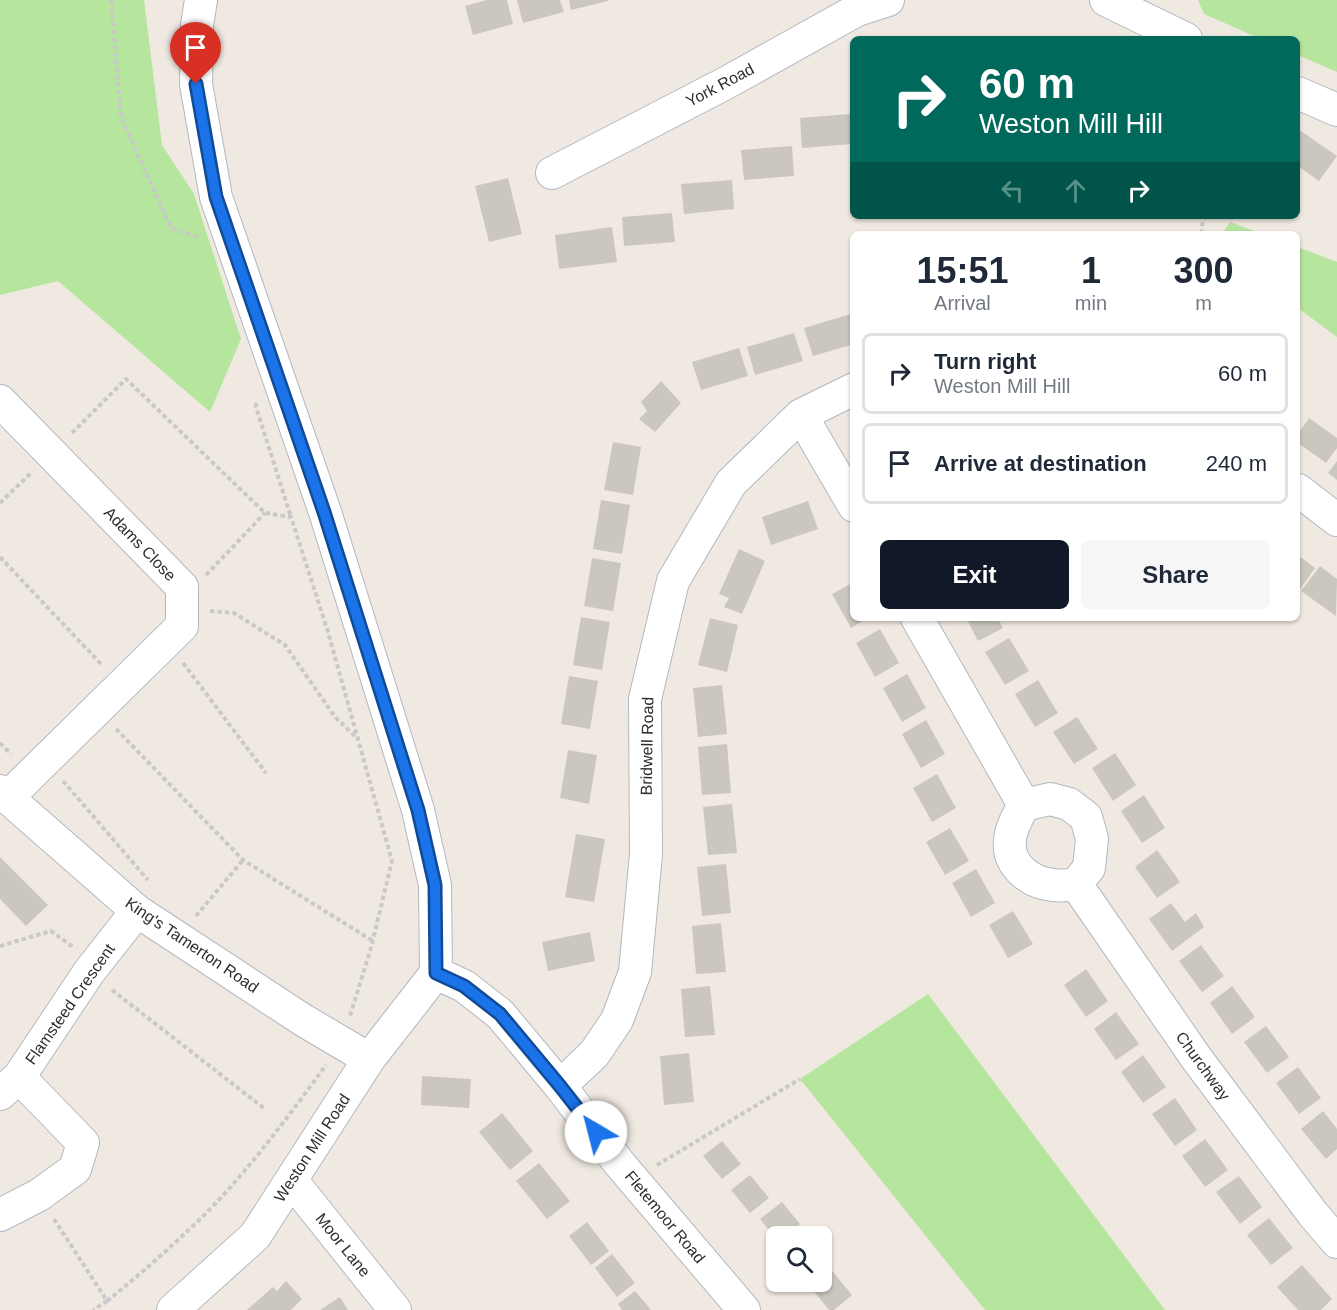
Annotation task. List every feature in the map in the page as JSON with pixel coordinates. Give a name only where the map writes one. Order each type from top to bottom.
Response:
[{"type":"street","points":[[201,0],[197,25],[196,84],[216,197],[324,512],[418,810],[435,885],[436,973]]},
{"type":"street","name":"York Road","points":[[552,173],[726,83],[857,10],[888,0]]},
{"type":"street","points":[[1106,0],[1180,36]]},
{"type":"street","points":[[1300,94],[1337,110]]},
{"type":"street","name":"Bridwell Road","points":[[560,1086],[594,1054],[617,1020],[635,972],[646,854],[645,699],[673,581],[731,483],[801,415],[850,391]]},
{"type":"street","name":"Adams Close","points":[[0,401],[182,587],[182,604]]},
{"type":"street","points":[[801,415],[850,499]]},
{"type":"street","points":[[1300,491],[1337,519]]},
{"type":"street","points":[[3,794],[45,760],[182,626],[182,604]]},
{"type":"street","points":[[919,621],[1024,805]]},
{"type":"street","name":"King's Tamerton Road","points":[[3,794],[137,911],[303,1020],[369,1059]]},
{"type":"street","points":[[1050,799],[1069,804],[1086,818],[1092,839],[1089,868],[1076,884],[1053,885],[1028,879],[1013,861],[1009,841],[1015,820],[1024,805],[1050,799]]},
{"type":"street","name":"Churchway","points":[[1076,884],[1197,1059],[1337,1242]]},
{"type":"street","name":"Flamsteed Crescent","points":[[10,1086],[92,967],[137,911]]},
{"type":"street","name":"Weston Mill Road","points":[[173,1310],[255,1236],[369,1059],[436,973]]},
{"type":"street","name":"Fletemoor Road","points":[[436,973],[464,986],[500,1014],[633,1179],[744,1310]]},
{"type":"street","points":[[0,1215],[39,1196],[75,1169],[83,1143],[10,1086]]},
{"type":"street","name":"Moor Lane","points":[[292,1181],[395,1310]]},
{"type":"path","points":[[111,0],[121,117],[171,228],[205,240],[228,232]]},
{"type":"path","points":[[0,502],[52,454],[126,379],[265,513],[291,517],[328,632],[392,861],[373,940],[342,1043]]},
{"type":"path","points":[[182,604],[265,513]]},
{"type":"path","points":[[0,557],[121,686]]},
{"type":"path","points":[[182,604],[234,614],[285,645],[335,717],[357,739]]},
{"type":"path","points":[[166,641],[266,773]]},
{"type":"path","points":[[97,709],[243,860],[373,940]]},
{"type":"path","points":[[45,760],[150,882]]},
{"type":"path","points":[[199,913],[243,860]]},
{"type":"path","points":[[0,946],[51,931],[265,1109]]},
{"type":"path","points":[[93,1310],[157,1260],[199,1221],[238,1177],[318,1076]]},
{"type":"path","points":[[633,1179],[801,1079]]},
{"type":"path","points":[[39,1196],[107,1301]]},
{"type":"green space","points":[[0,0],[144,0],[162,145],[194,194],[241,339],[210,412],[58,281],[0,295]]},
{"type":"green space","points":[[1198,0],[1337,0],[1337,72],[1300,56],[1300,36],[1254,36],[1204,14]]},
{"type":"green space","points":[[1230,222],[1254,231],[1224,231]]},
{"type":"green space","points":[[1300,248],[1337,262],[1337,337],[1300,309]]},
{"type":"green space","points":[[928,994],[1165,1310],[985,1310],[800,1079]]},
{"type":"building","points":[[487,0],[507,0],[513,24],[473,35],[465,6]]},
{"type":"building","points":[[517,0],[560,0],[564,12],[523,23]]},
{"type":"building","points":[[569,0],[608,0],[608,1],[571,10]]},
{"type":"building","points":[[850,114],[850,144],[802,148],[800,118]]},
{"type":"building","points":[[1300,130],[1337,156],[1319,181],[1300,167]]},
{"type":"building","points":[[792,146],[794,176],[744,180],[741,150]]},
{"type":"building","points":[[508,178],[522,234],[489,242],[475,186]]},
{"type":"building","points":[[732,180],[734,209],[684,214],[681,184]]},
{"type":"building","points":[[672,213],[675,242],[624,246],[622,217]]},
{"type":"building","points":[[612,227],[617,262],[559,269],[555,235]]},
{"type":"building","points":[[850,314],[850,345],[813,356],[804,328]]},
{"type":"building","points":[[794,333],[803,361],[755,375],[747,347]]},
{"type":"building","points":[[739,348],[748,376],[701,390],[692,362]]},
{"type":"building","points":[[661,381],[681,403],[655,432],[639,419],[647,411],[641,402]]},
{"type":"building","points":[[1309,418],[1337,438],[1337,448],[1326,463],[1300,444],[1300,431]]},
{"type":"building","points":[[613,442],[641,447],[633,495],[604,490]]},
{"type":"building","points":[[1337,461],[1337,480],[1328,473]]},
{"type":"building","points":[[601,500],[630,505],[622,554],[593,549]]},
{"type":"building","points":[[808,501],[818,529],[771,545],[762,517]]},
{"type":"building","points":[[739,549],[765,561],[742,614],[724,607],[729,598],[719,594]]},
{"type":"building","points":[[1300,557],[1315,568],[1300,589]]},
{"type":"building","points":[[592,558],[621,563],[613,611],[584,606]]},
{"type":"building","points":[[1320,566],[1337,579],[1336,616],[1301,591]]},
{"type":"building","points":[[850,584],[850,621],[863,621],[851,628],[832,594]]},
{"type":"building","points":[[581,617],[610,622],[602,670],[573,665]]},
{"type":"building","points":[[710,618],[738,625],[727,672],[698,665]]},
{"type":"building","points":[[968,621],[1000,621],[1003,628],[978,641]]},
{"type":"building","points":[[880,629],[899,663],[875,677],[856,643]]},
{"type":"building","points":[[1009,638],[1029,671],[1005,685],[985,652]]},
{"type":"building","points":[[907,674],[926,708],[902,722],[883,688]]},
{"type":"building","points":[[569,676],[598,681],[590,729],[561,724]]},
{"type":"building","points":[[1038,680],[1058,713],[1035,727],[1015,694]]},
{"type":"building","points":[[722,685],[727,734],[698,737],[693,688]]},
{"type":"building","points":[[1077,717],[1098,749],[1074,764],[1053,732]]},
{"type":"building","points":[[926,720],[945,754],[921,768],[902,734]]},
{"type":"building","points":[[727,744],[731,793],[702,795],[698,747]]},
{"type":"building","points":[[568,750],[597,755],[589,804],[560,798]]},
{"type":"building","points":[[1115,753],[1136,785],[1113,801],[1092,768]]},
{"type":"building","points":[[937,774],[956,808],[932,822],[913,788]]},
{"type":"building","points":[[1144,795],[1165,828],[1142,843],[1121,811]]},
{"type":"building","points":[[732,804],[737,853],[708,855],[703,807]]},
{"type":"building","points":[[950,828],[969,861],[945,875],[926,842]]},
{"type":"building","points":[[576,834],[605,839],[594,902],[565,897]]},
{"type":"building","points":[[1157,850],[1180,882],[1157,898],[1135,867]]},
{"type":"building","points":[[0,857],[48,905],[26,926],[0,899]]},
{"type":"building","points":[[726,864],[731,913],[702,916],[697,867]]},
{"type":"building","points":[[976,869],[995,903],[971,917],[952,883]]},
{"type":"building","points":[[1171,903],[1185,922],[1196,913],[1204,927],[1172,951],[1149,919]]},
{"type":"building","points":[[1013,911],[1033,944],[1008,958],[989,925]]},
{"type":"building","points":[[721,923],[726,972],[696,974],[692,926]]},
{"type":"building","points":[[590,932],[595,961],[548,971],[542,942]]},
{"type":"building","points":[[1201,945],[1224,976],[1202,992],[1179,961]]},
{"type":"building","points":[[1086,969],[1108,1001],[1086,1017],[1064,985]]},
{"type":"building","points":[[710,986],[715,1035],[685,1037],[681,989]]},
{"type":"building","points":[[1232,986],[1255,1017],[1232,1034],[1210,1003]]},
{"type":"building","points":[[1116,1012],[1139,1044],[1116,1060],[1094,1029]]},
{"type":"building","points":[[1266,1026],[1289,1057],[1267,1073],[1244,1042]]},
{"type":"building","points":[[689,1053],[694,1102],[664,1105],[660,1056]]},
{"type":"building","points":[[1143,1055],[1166,1087],[1143,1103],[1121,1072]]},
{"type":"building","points":[[1298,1067],[1321,1098],[1299,1114],[1276,1083]]},
{"type":"building","points":[[422,1076],[471,1079],[469,1108],[421,1105]]},
{"type":"building","points":[[1175,1098],[1197,1130],[1175,1146],[1152,1114]]},
{"type":"building","points":[[1323,1111],[1337,1129],[1337,1149],[1326,1159],[1301,1129]]},
{"type":"building","points":[[502,1113],[533,1151],[510,1170],[479,1132]]},
{"type":"building","points":[[1205,1139],[1228,1170],[1205,1187],[1182,1156]]},
{"type":"building","points":[[722,1141],[741,1164],[722,1179],[703,1156]]},
{"type":"building","points":[[539,1163],[570,1201],[547,1219],[516,1181]]},
{"type":"building","points":[[750,1175],[769,1198],[750,1213],[731,1190]]},
{"type":"building","points":[[1239,1176],[1262,1207],[1240,1224],[1216,1192]]},
{"type":"building","points":[[782,1202],[800,1224],[798,1226],[766,1226],[760,1219]]},
{"type":"building","points":[[1269,1218],[1293,1248],[1271,1265],[1247,1235]]},
{"type":"building","points":[[587,1222],[609,1251],[591,1265],[569,1236]]},
{"type":"building","points":[[612,1254],[635,1283],[617,1297],[595,1268]]},
{"type":"building","points":[[1302,1265],[1332,1299],[1321,1310],[1298,1310],[1277,1287]]},
{"type":"building","points":[[832,1271],[852,1295],[834,1310],[829,1310],[814,1292],[832,1292]]},
{"type":"building","points":[[286,1281],[302,1299],[291,1310],[247,1310],[273,1287],[277,1291]]},
{"type":"building","points":[[635,1291],[651,1310],[622,1310],[618,1304]]},
{"type":"building","points":[[340,1297],[348,1310],[320,1310]]},
{"type":"route","points":[[196,84],[216,197],[324,512],[418,810],[435,885],[436,973],[464,986],[500,1014],[596,1132]]}]
